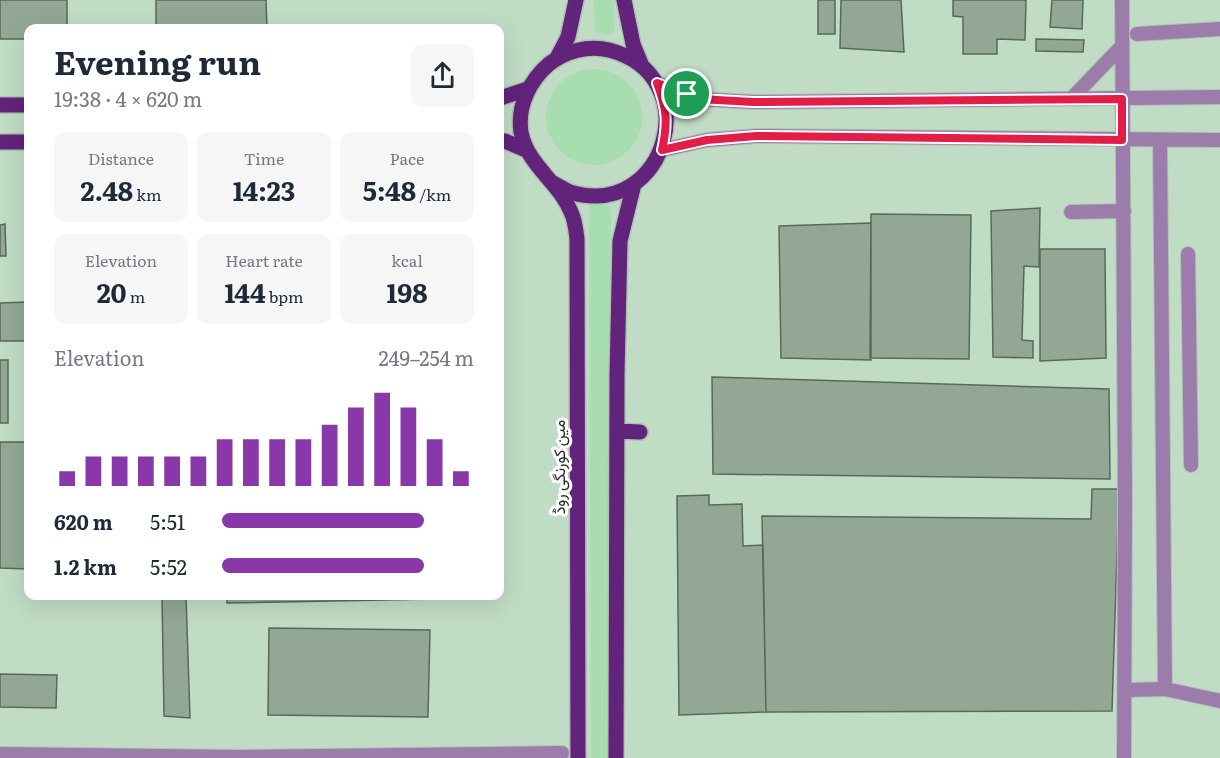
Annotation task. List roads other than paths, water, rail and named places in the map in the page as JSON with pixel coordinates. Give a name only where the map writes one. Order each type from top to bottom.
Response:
[{"type":"main road","points":[[557,58],[568,37],[576,0]]},
{"type":"main road","points":[[624,0],[633,44],[642,66]]},
{"type":"main road","points":[[601,48],[623,54],[642,66],[657,83],[666,105],[667,128],[662,150],[650,170],[634,184],[615,193],[593,196],[572,192],[553,183],[526,150],[521,130],[521,109],[528,89],[540,72],[557,58],[579,49],[601,48]]},
{"type":"main road","points":[[504,97],[528,89]]},
{"type":"main road","points":[[0,105],[24,105]]},
{"type":"main road","points":[[504,141],[526,150]]},
{"type":"main road","points":[[0,142],[24,142]]},
{"type":"main road","name":"مین کورنگی روڈ","points":[[553,183],[571,212],[578,239],[578,758]]},
{"type":"main road","points":[[616,758],[618,431],[616,375],[620,241],[634,184]]},
{"type":"main road","points":[[618,431],[640,432]]},
{"type":"street","points":[[1122,0],[1124,758]]},
{"type":"street","points":[[1137,34],[1220,29]]},
{"type":"street","points":[[1072,98],[1122,46]]},
{"type":"street","points":[[657,83],[699,99],[753,102],[1220,98]]},
{"type":"street","points":[[662,150],[707,140],[756,136],[1220,140]]},
{"type":"street","points":[[1160,140],[1165,689]]},
{"type":"street","points":[[1071,212],[1124,211]]},
{"type":"street","points":[[1188,254],[1191,465]]},
{"type":"street","points":[[1163,376],[1190,376]]},
{"type":"street","points":[[1125,690],[1165,689],[1220,701]]},
{"type":"street","points":[[0,754],[240,757],[562,753]]}]
